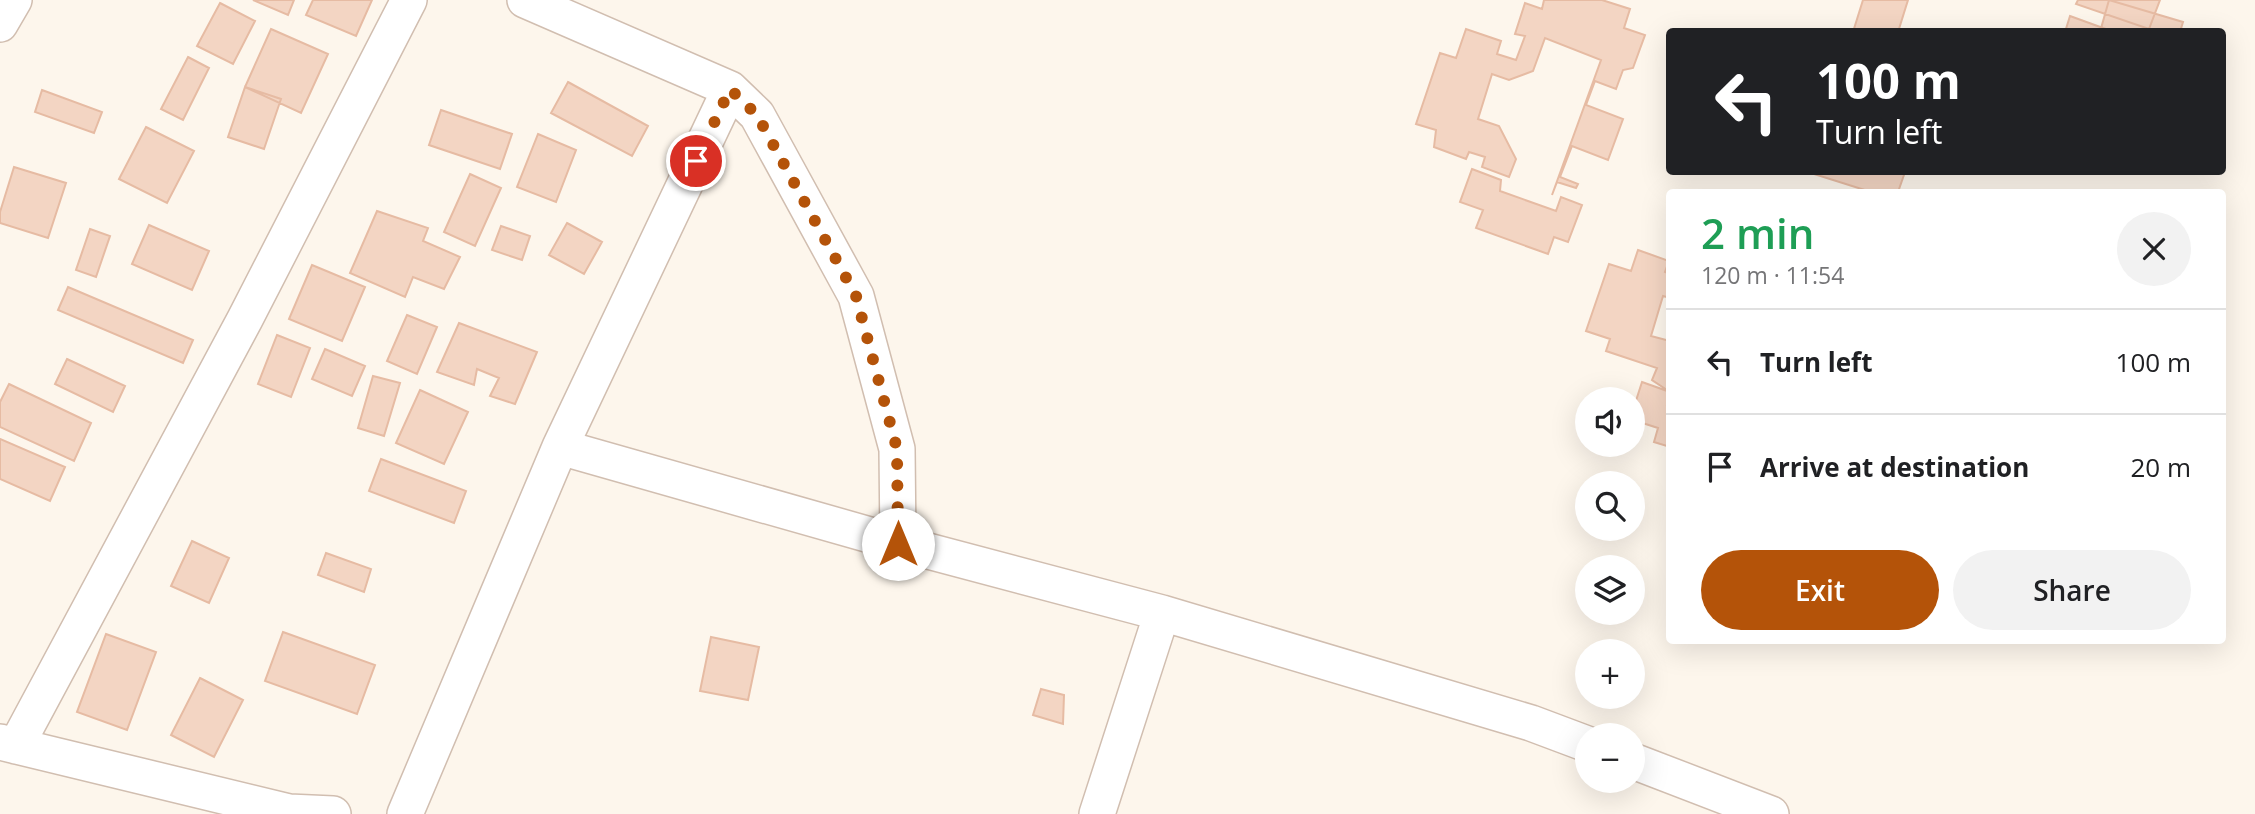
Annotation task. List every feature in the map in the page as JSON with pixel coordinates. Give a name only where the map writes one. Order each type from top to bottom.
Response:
[{"type":"street","points":[[0,24],[14,0]]},
{"type":"street","points":[[333,814],[289,812],[8,744],[245,319],[409,0]]},
{"type":"street","points":[[525,0],[730,89],[757,115],[856,296],[897,449],[898,544]]},
{"type":"street","points":[[405,814],[560,447],[730,89]]},
{"type":"street","points":[[560,447],[898,544],[1162,613],[1531,723],[1575,740]]},
{"type":"street","points":[[1097,814],[1162,613]]},
{"type":"street","points":[[1645,766],[1771,814]]},
{"type":"building","points":[[253,0],[294,0],[288,15]]},
{"type":"building","points":[[313,0],[372,0],[356,36],[306,15]]},
{"type":"building","points":[[1544,0],[1602,0],[1630,9],[1624,28],[1645,35],[1633,68],[1623,70],[1616,89],[1595,81],[1586,105],[1623,119],[1608,160],[1572,146],[1560,177],[1578,184],[1576,188],[1557,182],[1552,195],[1601,60],[1545,38],[1533,71],[1509,80],[1492,74],[1478,119],[1499,126],[1516,159],[1509,177],[1482,167],[1485,157],[1469,152],[1466,159],[1434,147],[1436,130],[1416,124],[1440,53],[1456,58],[1466,29],[1501,41],[1497,54],[1516,60],[1525,36],[1515,34],[1525,3],[1542,9]]},
{"type":"building","points":[[1863,0],[1908,0],[1899,28],[1854,28]]},
{"type":"building","points":[[2078,0],[2160,0],[2149,28],[2076,4]]},
{"type":"building","points":[[2109,0],[2183,22],[2181,28],[2101,28]]},
{"type":"building","points":[[220,3],[255,21],[233,64],[197,46]]},
{"type":"building","points":[[2070,16],[2103,28],[2066,28]]},
{"type":"building","points":[[271,29],[328,54],[301,113],[245,87]]},
{"type":"building","points":[[188,57],[209,68],[183,120],[161,109]]},
{"type":"building","points":[[568,82],[648,126],[632,156],[551,113]]},
{"type":"building","points":[[245,87],[281,99],[264,149],[228,137]]},
{"type":"building","points":[[42,90],[102,112],[94,133],[35,112]]},
{"type":"building","points":[[441,110],[512,134],[500,169],[429,145]]},
{"type":"building","points":[[146,127],[194,151],[167,203],[119,179]]},
{"type":"building","points":[[538,134],[576,150],[556,202],[517,187]]},
{"type":"building","points":[[14,167],[66,183],[48,238],[0,223],[0,212]]},
{"type":"building","points":[[1472,169],[1501,180],[1500,191],[1556,211],[1561,197],[1582,205],[1568,242],[1554,237],[1548,254],[1476,228],[1483,210],[1460,202]]},
{"type":"building","points":[[470,174],[501,188],[475,246],[444,232]]},
{"type":"building","points":[[1817,175],[1904,175],[1899,189],[1862,189]]},
{"type":"building","points":[[377,211],[428,228],[423,241],[460,257],[444,289],[413,277],[405,297],[350,273]]},
{"type":"building","points":[[567,223],[602,242],[584,274],[549,255]]},
{"type":"building","points":[[149,225],[209,251],[192,290],[132,264]]},
{"type":"building","points":[[501,226],[530,236],[522,260],[492,250]]},
{"type":"building","points":[[90,229],[110,236],[96,277],[76,270]]},
{"type":"building","points":[[1638,250],[1666,260],[1666,297],[1663,296],[1651,336],[1666,340],[1666,389],[1652,380],[1657,368],[1606,351],[1610,339],[1586,331],[1609,264],[1631,271]]},
{"type":"building","points":[[312,265],[365,287],[342,341],[289,319]]},
{"type":"building","points":[[68,287],[193,340],[183,363],[58,310]]},
{"type":"building","points":[[407,315],[437,327],[417,374],[387,361]]},
{"type":"building","points":[[459,323],[537,352],[515,404],[490,396],[499,378],[477,369],[474,385],[437,372]]},
{"type":"building","points":[[277,335],[310,348],[291,397],[258,384]]},
{"type":"building","points":[[325,349],[365,366],[352,396],[312,379]]},
{"type":"building","points":[[67,359],[125,386],[113,412],[55,384]]},
{"type":"building","points":[[373,376],[400,383],[384,436],[358,428]]},
{"type":"building","points":[[1642,382],[1666,391],[1666,446],[1654,442],[1658,428],[1645,424],[1645,387],[1640,387]]},
{"type":"building","points":[[9,384],[91,423],[74,461],[0,427],[0,402]]},
{"type":"building","points":[[420,390],[468,412],[444,464],[396,443]]},
{"type":"building","points":[[0,439],[65,467],[50,501],[0,479]]},
{"type":"building","points":[[381,459],[466,491],[454,523],[369,491]]},
{"type":"building","points":[[192,541],[229,558],[209,603],[171,586]]},
{"type":"building","points":[[326,553],[371,569],[364,592],[318,575]]},
{"type":"building","points":[[283,632],[375,665],[357,714],[265,681]]},
{"type":"building","points":[[106,634],[156,652],[127,730],[77,712]]},
{"type":"building","points":[[711,637],[759,647],[748,700],[700,691]]},
{"type":"building","points":[[200,678],[243,700],[214,757],[171,735]]},
{"type":"building","points":[[1041,689],[1064,695],[1063,724],[1033,715]]},
{"type":"route","points":[[696,161],[730,89],[757,115],[856,296],[897,449],[898,544]]}]
